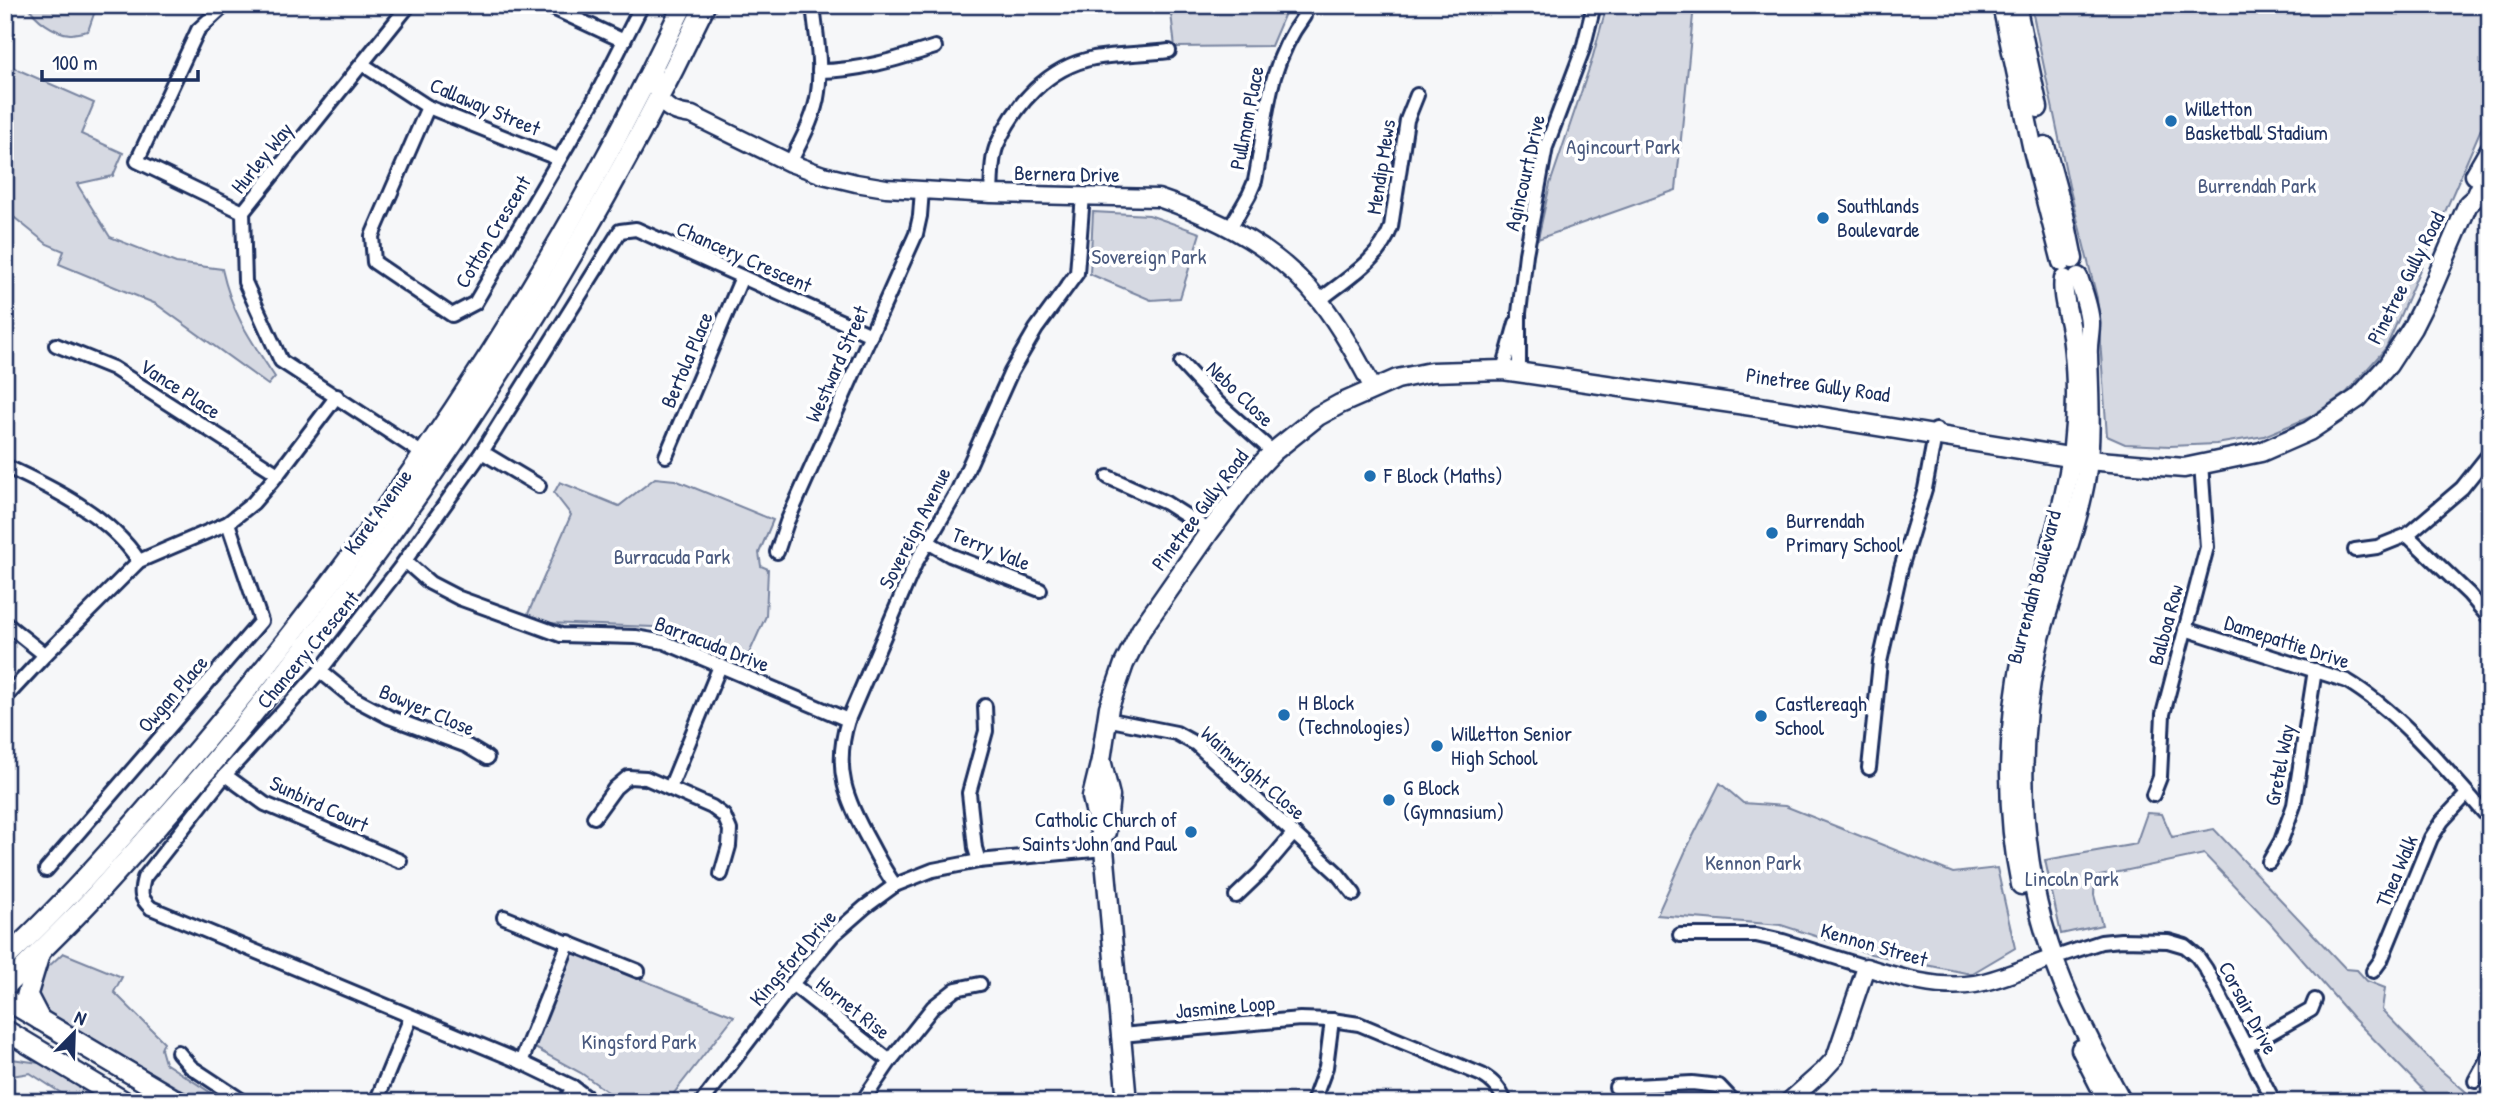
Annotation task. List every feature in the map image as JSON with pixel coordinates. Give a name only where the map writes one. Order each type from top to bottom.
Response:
[{"type":"main road","name":"Karel Avenue","points":[[10,951],[111,848],[234,705],[365,537],[423,454],[551,252],[614,141],[683,5]]},
{"type":"main road","name":"Karel Avenue","points":[[5,987],[90,901],[193,785],[261,703],[424,487],[523,336],[574,250],[659,98],[705,5]]},
{"type":"main road","name":"Burrendah Boulevard","points":[[2002,5],[2069,269],[2080,453],[2062,505],[2024,650],[2014,706],[2010,762],[2011,815],[2026,908],[2048,960],[2074,1036],[2108,1102]]},
{"type":"main road","name":"Burrendah Boulevard","points":[[2016,5],[2045,147],[2053,201]]},
{"type":"main road","name":"Pinetree Gully Road","points":[[2477,194],[2480,162],[2490,149]]},
{"type":"main road","name":"Pinetree Gully Road","points":[[1512,366],[2184,468],[2262,452],[2309,431],[2358,398],[2388,365],[2412,328],[2490,166]]},
{"type":"main road","name":"Pinetree Gully Road","points":[[1127,1102],[1104,849],[1092,797],[1101,760],[1106,719],[1116,684],[1141,630],[1210,531],[1255,471],[1273,452],[1318,416],[1397,379],[1431,372],[1512,366],[1752,399],[2080,453]]},
{"type":"main road","points":[[40,952],[27,995],[40,1020]]},
{"type":"main road","name":"Burrendah Boulevard","points":[[2048,960],[2122,1102]]},
{"type":"main road","points":[[5,999],[179,1102]]},
{"type":"main road","points":[[5,1030],[125,1102]]},
{"type":"main road","points":[[5,1045],[40,1051]]},
{"type":"street","points":[[225,5],[198,30],[137,161],[243,212]]},
{"type":"street","name":"Hurley Way","points":[[409,5],[243,212],[245,282],[281,361],[423,454]]},
{"type":"street","name":"Cotton Crescent","points":[[428,107],[372,236],[374,262],[452,315],[475,303],[594,100],[642,5]]},
{"type":"street","points":[[790,163],[814,113],[819,71],[813,5]]},
{"type":"street","name":"Agincourt Drive","points":[[1512,366],[1525,254],[1546,147],[1583,49],[1594,5]]},
{"type":"street","points":[[552,8],[624,41]]},
{"type":"street","name":"Pullman Place","points":[[1230,228],[1255,181],[1276,64],[1304,16]]},
{"type":"street","points":[[819,71],[840,71],[906,57],[935,47]]},
{"type":"street","points":[[991,194],[995,147],[1023,101],[1049,77],[1093,58],[1170,51]]},
{"type":"street","name":"Callaway Street","points":[[362,64],[428,107],[559,159]]},
{"type":"street","points":[[614,141],[643,105],[659,98],[653,66]]},
{"type":"street","name":"Mendip Mews","points":[[1320,300],[1376,254],[1386,242],[1391,227],[1407,120],[1417,94]]},
{"type":"street","name":"Bernera Drive","points":[[659,98],[665,108],[692,116],[790,163],[856,183],[886,188],[991,194],[1158,198],[1197,211],[1230,228],[1287,268],[1320,300],[1349,344],[1373,388]]},
{"type":"street","name":"Westward Street","points":[[777,552],[787,522],[916,234],[922,190]]},
{"type":"street","name":"Sovereign Avenue","points":[[895,885],[855,816],[845,790],[840,761],[842,738],[915,564],[958,490],[1024,347],[1077,274],[1083,195]]},
{"type":"street","name":"Chancery Crescent","points":[[593,1102],[573,1087],[521,1062],[151,908],[142,900],[140,892],[144,878],[225,775],[320,671],[405,561],[482,452],[620,231],[636,229],[871,335]]},
{"type":"street","name":"Bertola Place","points":[[666,456],[743,277]]},
{"type":"street","name":"Vance Place","points":[[56,345],[113,368],[278,474]]},
{"type":"street","name":"Nebo Close","points":[[1181,363],[1219,404],[1273,452]]},
{"type":"street","points":[[5,698],[45,654],[139,561],[228,523],[253,503],[337,396]]},
{"type":"street","points":[[1869,768],[1880,663],[1901,568],[1925,489],[1935,432]]},
{"type":"street","points":[[424,487],[423,454],[451,449]]},
{"type":"street","points":[[482,452],[539,486]]},
{"type":"street","points":[[2355,550],[2376,547],[2407,535],[2462,488],[2490,453]]},
{"type":"street","name":"Balboa Row","points":[[2153,795],[2160,777],[2164,714],[2207,547],[2201,463]]},
{"type":"street","points":[[5,466],[81,506],[128,544],[139,561]]},
{"type":"street","points":[[1108,477],[1166,503],[1210,531]]},
{"type":"street","name":"Owgan Place","points":[[46,870],[261,621],[228,523]]},
{"type":"street","points":[[2407,535],[2469,594],[2490,619]]},
{"type":"street","name":"Terry Vale","points":[[928,542],[950,555],[1040,590]]},
{"type":"street","name":"Barracuda Drive","points":[[405,561],[430,583],[459,598],[561,635],[652,639],[848,720]]},
{"type":"street","points":[[5,623],[45,654]]},
{"type":"street","name":"Damepattie Drive","points":[[2185,629],[2347,681],[2388,710],[2490,819]]},
{"type":"street","points":[[670,788],[720,666]]},
{"type":"street","name":"Gretel Way","points":[[2269,862],[2294,805],[2315,670]]},
{"type":"street","name":"Bowyer Close","points":[[320,671],[353,698],[388,717],[467,746],[487,758]]},
{"type":"street","points":[[979,860],[975,848],[970,793],[986,731],[985,706]]},
{"type":"street","name":"Wainwright Close","points":[[1106,719],[1176,733],[1195,744],[1337,873],[1354,894]]},
{"type":"street","name":"Sunbird Court","points":[[225,775],[265,804],[400,861]]},
{"type":"street","points":[[594,817],[615,788],[628,777],[646,778],[670,788],[712,807],[724,816],[730,830],[729,846],[721,874]]},
{"type":"street","name":"Thea Walk","points":[[2373,971],[2381,960],[2431,838],[2442,821],[2468,794]]},
{"type":"street","points":[[1236,896],[1260,873],[1293,834]]},
{"type":"street","name":"Kingsford Drive","points":[[702,1102],[792,984],[848,921],[895,885],[933,870],[979,860],[1104,849]]},
{"type":"street","points":[[504,917],[638,971]]},
{"type":"street","name":"Kennon Street","points":[[1680,935],[1756,935],[1909,980],[1932,984],[1970,985],[2048,960]]},
{"type":"street","name":"Corsair Drive","points":[[2048,960],[2101,942],[2168,941],[2185,946],[2197,956],[2206,969],[2274,1102]]},
{"type":"street","points":[[521,1062],[569,942]]},
{"type":"street","points":[[1788,1102],[1835,1058],[1866,967]]},
{"type":"street","name":"Hornet Rise","points":[[792,984],[890,1061]]},
{"type":"street","name":"Hornet Rise","points":[[862,1102],[890,1061],[933,1007],[956,989],[980,984]]},
{"type":"street","points":[[2247,1046],[2311,1010],[2315,1000]]},
{"type":"street","points":[[376,1102],[411,1017]]},
{"type":"street","name":"Jasmine Loop","points":[[1121,1035],[1300,1019],[1359,1024],[1482,1075],[1502,1092],[1505,1102]]},
{"type":"street","points":[[1313,1102],[1326,1068],[1332,1020]]},
{"type":"street","points":[[178,1052],[191,1067],[244,1102]]},
{"type":"street","points":[[2475,1082],[2490,1054]]},
{"type":"street","points":[[1616,1087],[1692,1083],[1719,1086],[1734,1102]]},
{"type":"street","points":[[565,1102],[573,1087]]},
{"type":"green space","points":[[28,5],[97,5],[88,31],[70,34],[46,24]]},
{"type":"green space","points":[[1170,5],[1275,5],[1285,13],[1271,46],[1175,47]]},
{"type":"green space","name":"Agincourt Park","points":[[1607,5],[1694,5],[1676,190],[1538,239],[1550,184],[1591,63]]},
{"type":"green space","name":"Burrendah Park","points":[[2031,5],[2490,5],[2490,108],[2386,348],[2347,392],[2310,417],[2264,436],[2216,444],[2170,446],[2125,444],[2107,436],[2097,298],[2069,186]]},
{"type":"green space","points":[[5,64],[94,103],[81,134],[123,153],[113,176],[77,184],[110,237],[176,263],[222,269],[237,313],[275,377],[268,385],[156,304],[59,264],[64,251],[47,244],[5,210]]},
{"type":"green space","name":"Sovereign Park","points":[[1093,212],[1149,215],[1200,233],[1180,298],[1151,300],[1090,274]]},
{"type":"green space","name":"Burracuda Park","points":[[655,478],[675,480],[773,520],[759,553],[761,566],[768,569],[766,616],[744,665],[654,627],[546,623],[527,616],[571,515],[554,493],[560,482],[619,506]]},
{"type":"green space","name":"Kennon Park","points":[[1720,783],[1743,803],[1785,806],[1953,873],[1997,868],[2015,948],[1971,974],[1871,954],[1781,925],[1657,915]]},
{"type":"green space","name":"Lincoln Park","points":[[2147,813],[2162,814],[2172,837],[2214,829],[2346,969],[2357,970],[2367,981],[2385,988],[2382,1010],[2437,1067],[2478,1102],[2435,1102],[2353,1018],[2271,924],[2204,854],[2095,877],[2094,895],[2102,925],[2061,934],[2045,860],[2136,844]]},
{"type":"green space","name":"Kingsford Park","points":[[572,952],[734,1016],[667,1102],[622,1102],[581,1073],[533,1047]]},
{"type":"green space","points":[[63,953],[122,977],[114,992],[164,1042],[161,1049],[165,1063],[225,1102],[202,1102],[42,1009],[36,992],[47,968]]},
{"type":"green space","points":[[5,1058],[46,1064],[112,1102],[75,1102],[30,1073],[5,1077]]},
{"type":"place","name":"Willetton Basketball Stadium","points":[[2171,121]]},
{"type":"place","name":"Southlands Boulevarde","points":[[1823,218]]},
{"type":"place","name":"F Block (Maths)","points":[[1370,476]]},
{"type":"place","name":"Burrendah Primary School","points":[[1772,533]]},
{"type":"place","name":"H Block (Technologies)","points":[[1284,715]]},
{"type":"place","name":"Castlereagh School","points":[[1761,716]]},
{"type":"place","name":"Willetton Senior High School","points":[[1437,746]]},
{"type":"place","name":"G Block (Gymnasium)","points":[[1389,800]]},
{"type":"place","name":"Catholic Church of Saints John and Paul","points":[[1191,832]]}]
